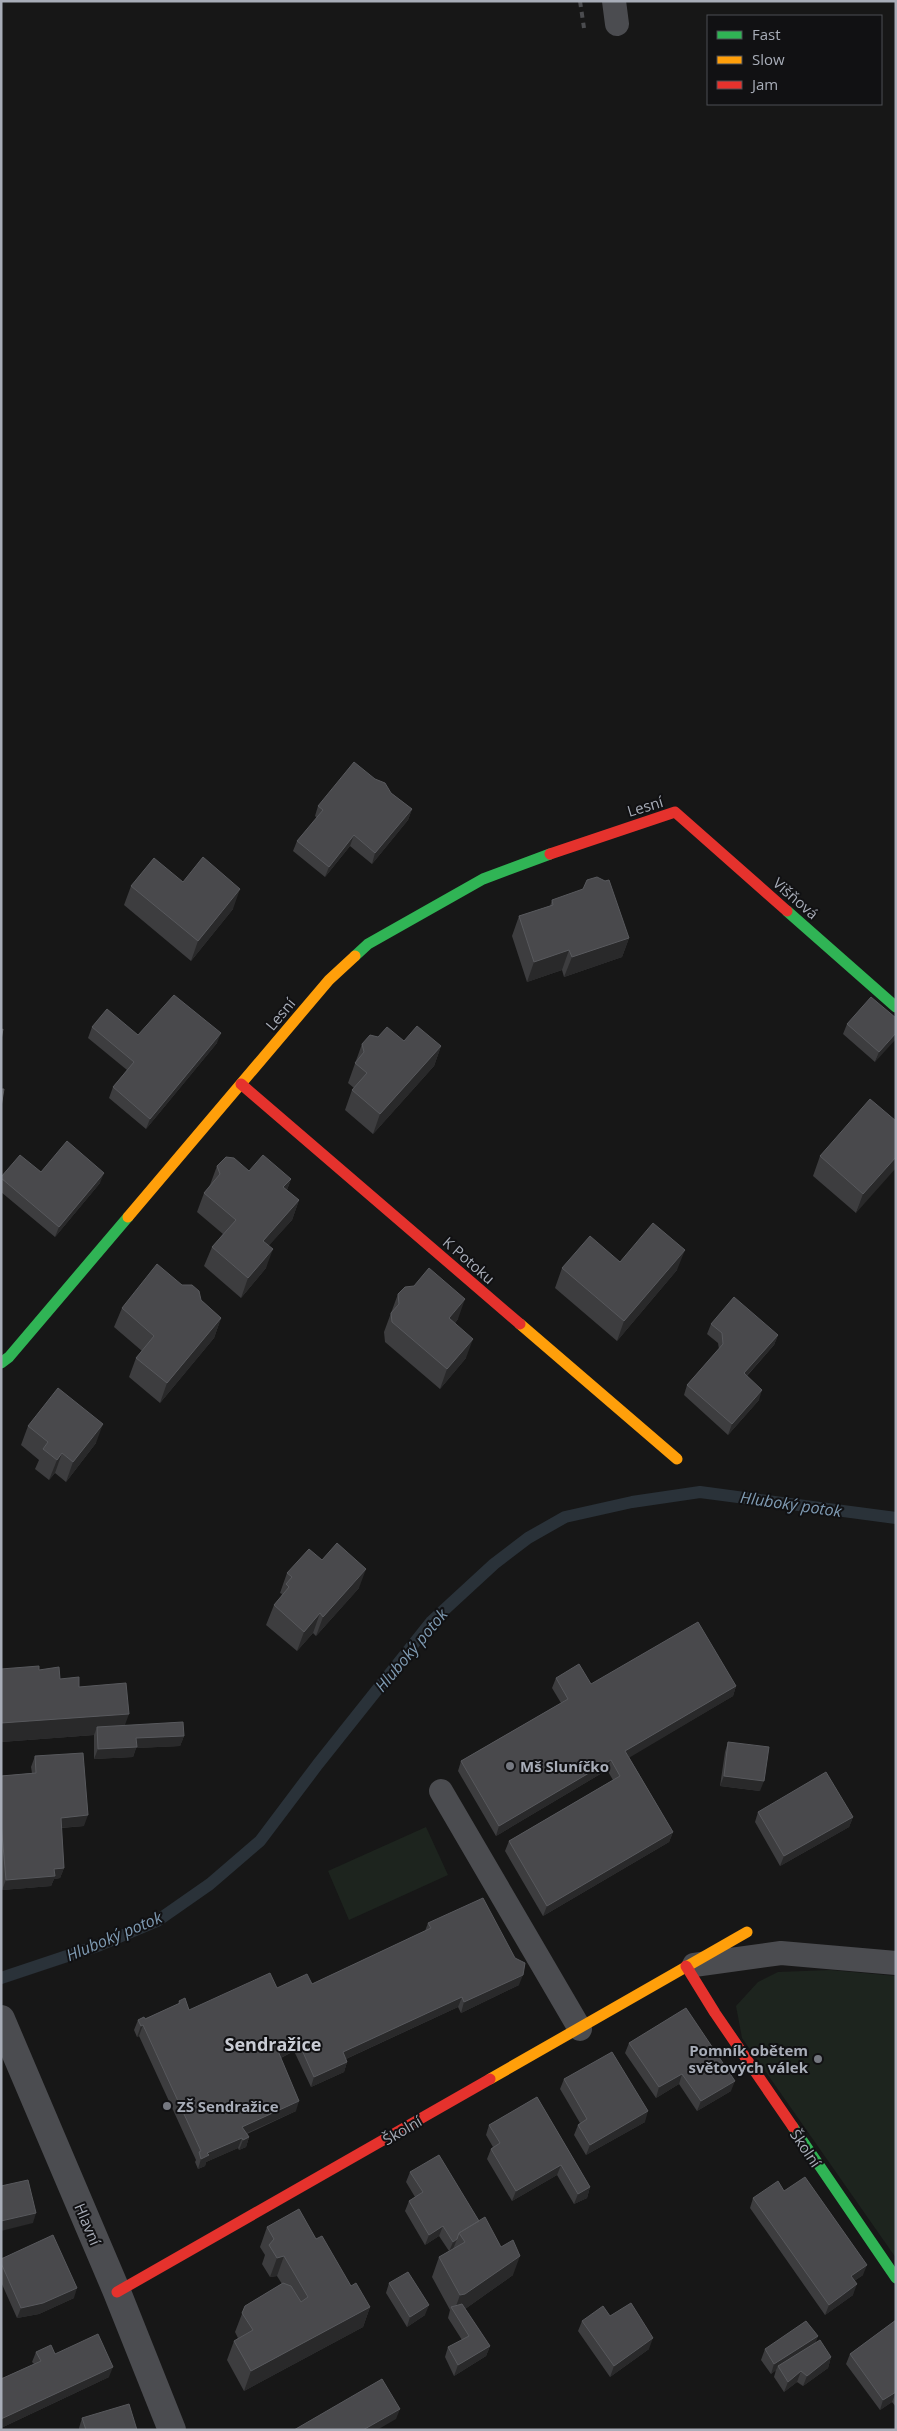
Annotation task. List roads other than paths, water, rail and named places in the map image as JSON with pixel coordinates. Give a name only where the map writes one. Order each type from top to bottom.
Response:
[{"type":"street","name":"Višňová","points":[[676,812],[896,1007]]},
{"type":"street","name":"Lesní","points":[[1,1363],[9,1357],[329,980],[368,944],[484,879],[543,856],[676,812]]},
{"type":"street","name":"K Potoku","points":[[242,1084],[677,1459]]},
{"type":"street","name":"Školní","points":[[117,2292],[747,1932]]},
{"type":"street","name":"Školní","points":[[686,1966],[726,2030],[896,2278]]},
{"type":"street","name":"Hlavní","points":[[2,2022],[7,2052],[117,2292],[172,2430]]},
{"type":"lane","points":[[441,1791],[580,2029]]},
{"type":"lane","name":"Školní","points":[[686,1966],[781,1953],[896,1963]]},
{"type":"waterway","name":"Hluboký potok","points":[[1,1978],[100,1945],[157,1921],[210,1884],[260,1841],[318,1764],[431,1622],[494,1564],[528,1538],[565,1517],[632,1502],[700,1492],[896,1518]]},
{"type":"railway","points":[[580,1],[584,28]]},
{"type":"place","name":"Mš Sluníčko","points":[[510,1766]]},
{"type":"place","name":"Pomník obětem světových válek","points":[[818,2059]]},
{"type":"place","name":"ZŠ Sendražice","points":[[167,2106]]},
{"type":"district","name":"Sendražice","points":[[273,2044]]}]
